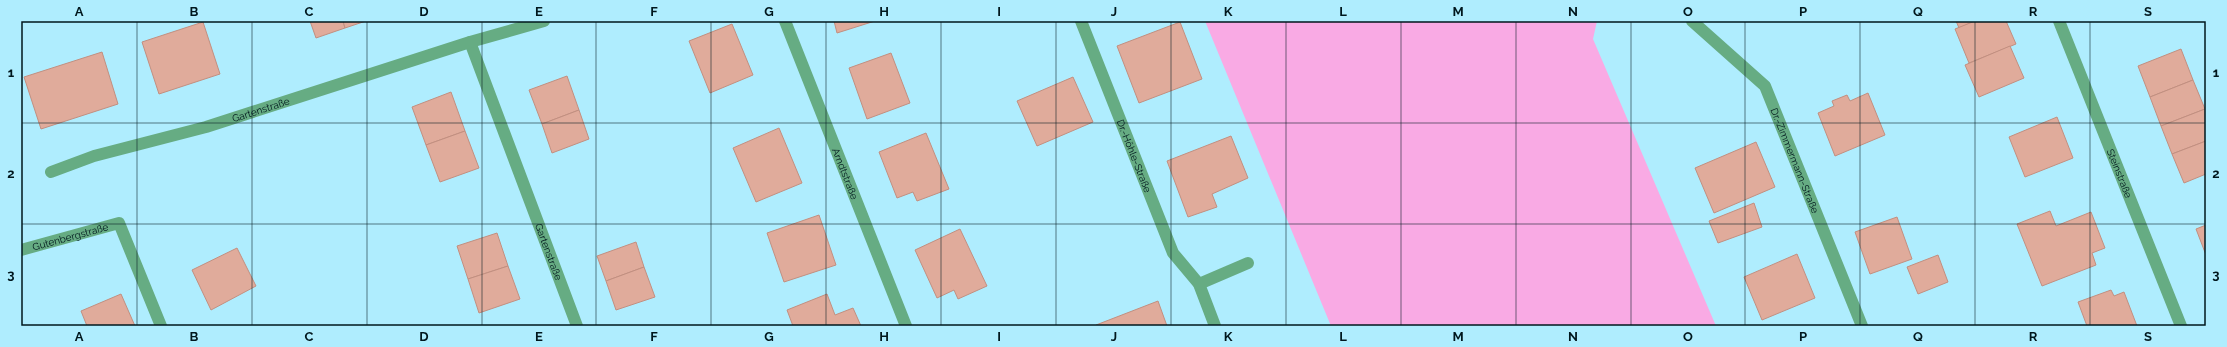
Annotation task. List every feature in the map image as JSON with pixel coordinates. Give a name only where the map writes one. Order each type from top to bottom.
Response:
[{"type":"street","name":"Gartenstraße","points":[[51,172],[94,156],[206,127],[470,42],[544,21]]},
{"type":"street","name":"Arndtstraße","points":[[785,21],[906,326]]},
{"type":"street","name":"Dr.-Höhle-Straße","points":[[1081,21],[1173,253],[1199,284],[1215,326]]},
{"type":"street","name":"Dr.-Zimmermann-Straße","points":[[1692,21],[1765,86],[1862,326]]},
{"type":"street","name":"Steinstraße","points":[[2059,21],[2181,326]]},
{"type":"street","name":"Gartenstraße","points":[[470,42],[577,326]]},
{"type":"street","name":"Gutenbergstraße","points":[[21,250],[119,223],[161,326]]},
{"type":"street","points":[[1199,284],[1248,263]]},
{"type":"shaded area","points":[[1205,21],[1597,21],[1593,39],[1716,326],[1331,326]]},
{"type":"building","points":[[310,21],[343,21],[345,28],[316,38]]},
{"type":"building","points":[[343,21],[366,21],[345,28]]},
{"type":"building","points":[[834,21],[875,21],[837,33]]},
{"type":"building","points":[[1956,21],[1975,21],[1959,28]]},
{"type":"building","points":[[1975,21],[2006,21],[2016,44],[1969,63],[1955,29]]},
{"type":"building","points":[[203,22],[220,74],[159,94],[142,42]]},
{"type":"building","points":[[1180,22],[1202,79],[1139,103],[1117,46]]},
{"type":"building","points":[[732,24],[753,75],[710,93],[689,41]]},
{"type":"building","points":[[2010,46],[2024,78],[1979,97],[1965,65]]},
{"type":"building","points":[[2181,49],[2193,80],[2150,97],[2138,66]]},
{"type":"building","points":[[102,52],[118,104],[41,129],[24,77]]},
{"type":"building","points":[[891,53],[910,103],[867,119],[849,68]]},
{"type":"building","points":[[567,76],[579,110],[542,124],[529,90]]},
{"type":"building","points":[[1073,77],[1093,122],[1037,146],[1017,101]]},
{"type":"building","points":[[2193,80],[2205,109],[2161,126],[2150,97]]},
{"type":"building","points":[[451,92],[465,131],[426,145],[412,107]]},
{"type":"building","points":[[1868,93],[1885,135],[1835,156],[1818,113],[1834,106],[1832,101],[1847,95],[1850,101]]},
{"type":"building","points":[[2205,109],[2206,141],[2172,154],[2161,126]]},
{"type":"building","points":[[579,110],[589,139],[552,153],[542,124]]},
{"type":"building","points":[[2057,117],[2073,158],[2025,177],[2009,137]]},
{"type":"building","points":[[779,128],[802,183],[756,202],[733,148]]},
{"type":"building","points":[[465,131],[479,168],[440,182],[426,145]]},
{"type":"building","points":[[926,133],[949,189],[917,201],[913,192],[897,198],[879,152]]},
{"type":"building","points":[[1231,136],[1248,178],[1212,194],[1217,207],[1188,217],[1167,161]]},
{"type":"building","points":[[2206,141],[2206,174],[2184,183],[2172,154]]},
{"type":"building","points":[[1756,142],[1775,187],[1714,213],[1695,168]]},
{"type":"building","points":[[1754,203],[1762,227],[1718,243],[1709,221]]},
{"type":"building","points":[[2050,211],[2056,226],[2091,212],[2105,248],[2092,253],[2096,265],[2042,286],[2017,224]]},
{"type":"building","points":[[819,215],[836,265],[784,282],[767,233]]},
{"type":"building","points":[[1897,217],[1912,259],[1870,274],[1855,232]]},
{"type":"building","points":[[2206,225],[2206,255],[2196,229]]},
{"type":"building","points":[[960,229],[987,286],[958,299],[954,290],[937,298],[915,250]]},
{"type":"building","points":[[497,233],[508,266],[468,279],[457,246]]},
{"type":"building","points":[[636,242],[644,267],[606,281],[597,256]]},
{"type":"building","points":[[237,248],[256,286],[211,310],[192,270]]},
{"type":"building","points":[[1797,254],[1815,298],[1762,320],[1744,277]]},
{"type":"building","points":[[1938,255],[1948,282],[1918,294],[1907,267]]},
{"type":"building","points":[[508,266],[520,299],[479,313],[468,279]]},
{"type":"building","points":[[644,267],[655,297],[616,310],[606,281]]},
{"type":"building","points":[[2111,290],[2114,296],[2124,292],[2137,326],[2087,326],[2078,302]]},
{"type":"building","points":[[121,294],[135,326],[87,326],[81,311]]},
{"type":"building","points":[[827,294],[835,315],[853,308],[861,326],[793,326],[787,310]]},
{"type":"building","points":[[1158,301],[1167,326],[1096,326],[1096,325]]}]
